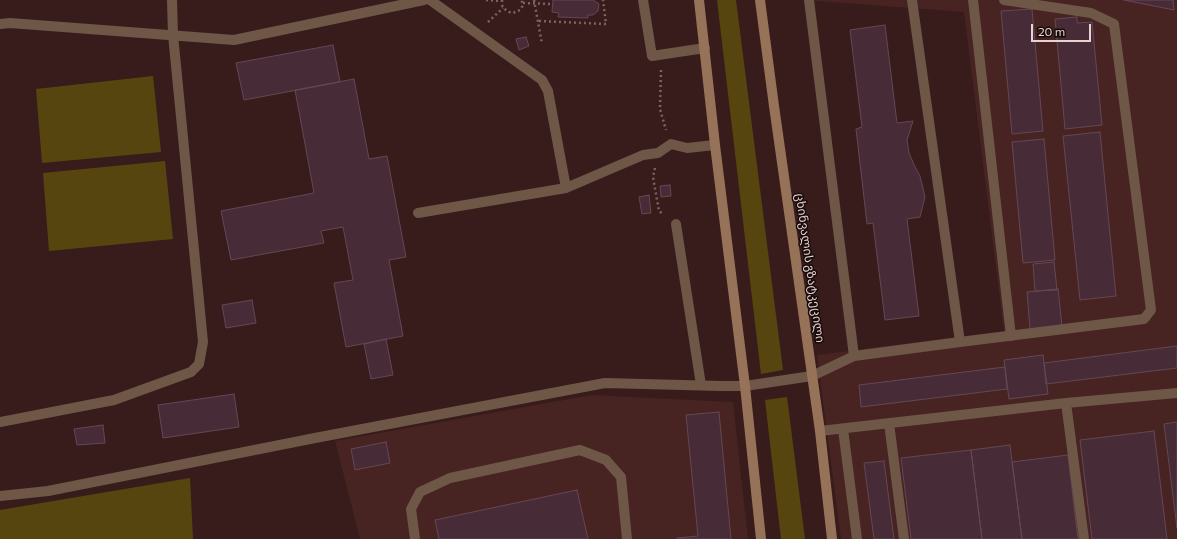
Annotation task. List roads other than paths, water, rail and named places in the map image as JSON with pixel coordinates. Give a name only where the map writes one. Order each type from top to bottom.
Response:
[{"type":"main road","points":[[699,0],[715,145],[745,386],[761,539]]},
{"type":"main road","name":"ცხინვალის გზატკეცილი","points":[[760,0],[820,432],[832,539]]},
{"type":"street","points":[[0,422],[114,400],[191,372],[198,364],[203,342],[172,0]]},
{"type":"street","points":[[0,24],[10,23],[234,40],[424,0]]},
{"type":"street","points":[[430,0],[542,80],[548,91],[566,188]]},
{"type":"street","points":[[643,0],[652,56],[704,48]]},
{"type":"street","points":[[809,0],[854,356]]},
{"type":"street","points":[[912,0],[960,342]]},
{"type":"street","points":[[973,0],[1011,336]]},
{"type":"street","points":[[0,496],[48,491],[606,383],[745,386],[812,376],[854,356],[1144,319],[1151,310],[1114,24],[1091,13],[1004,0]]},
{"type":"street","points":[[418,213],[566,188],[643,155],[658,153],[670,144],[687,148],[715,145]]},
{"type":"street","points":[[676,224],[701,385]]},
{"type":"street","points":[[820,432],[1066,403],[1177,393]]},
{"type":"street","points":[[1066,403],[1084,539]]},
{"type":"street","points":[[889,423],[904,539]]},
{"type":"street","points":[[843,429],[857,539]]},
{"type":"street","points":[[415,539],[411,509],[420,492],[450,478],[580,450],[606,460],[620,477],[627,539]]}]
